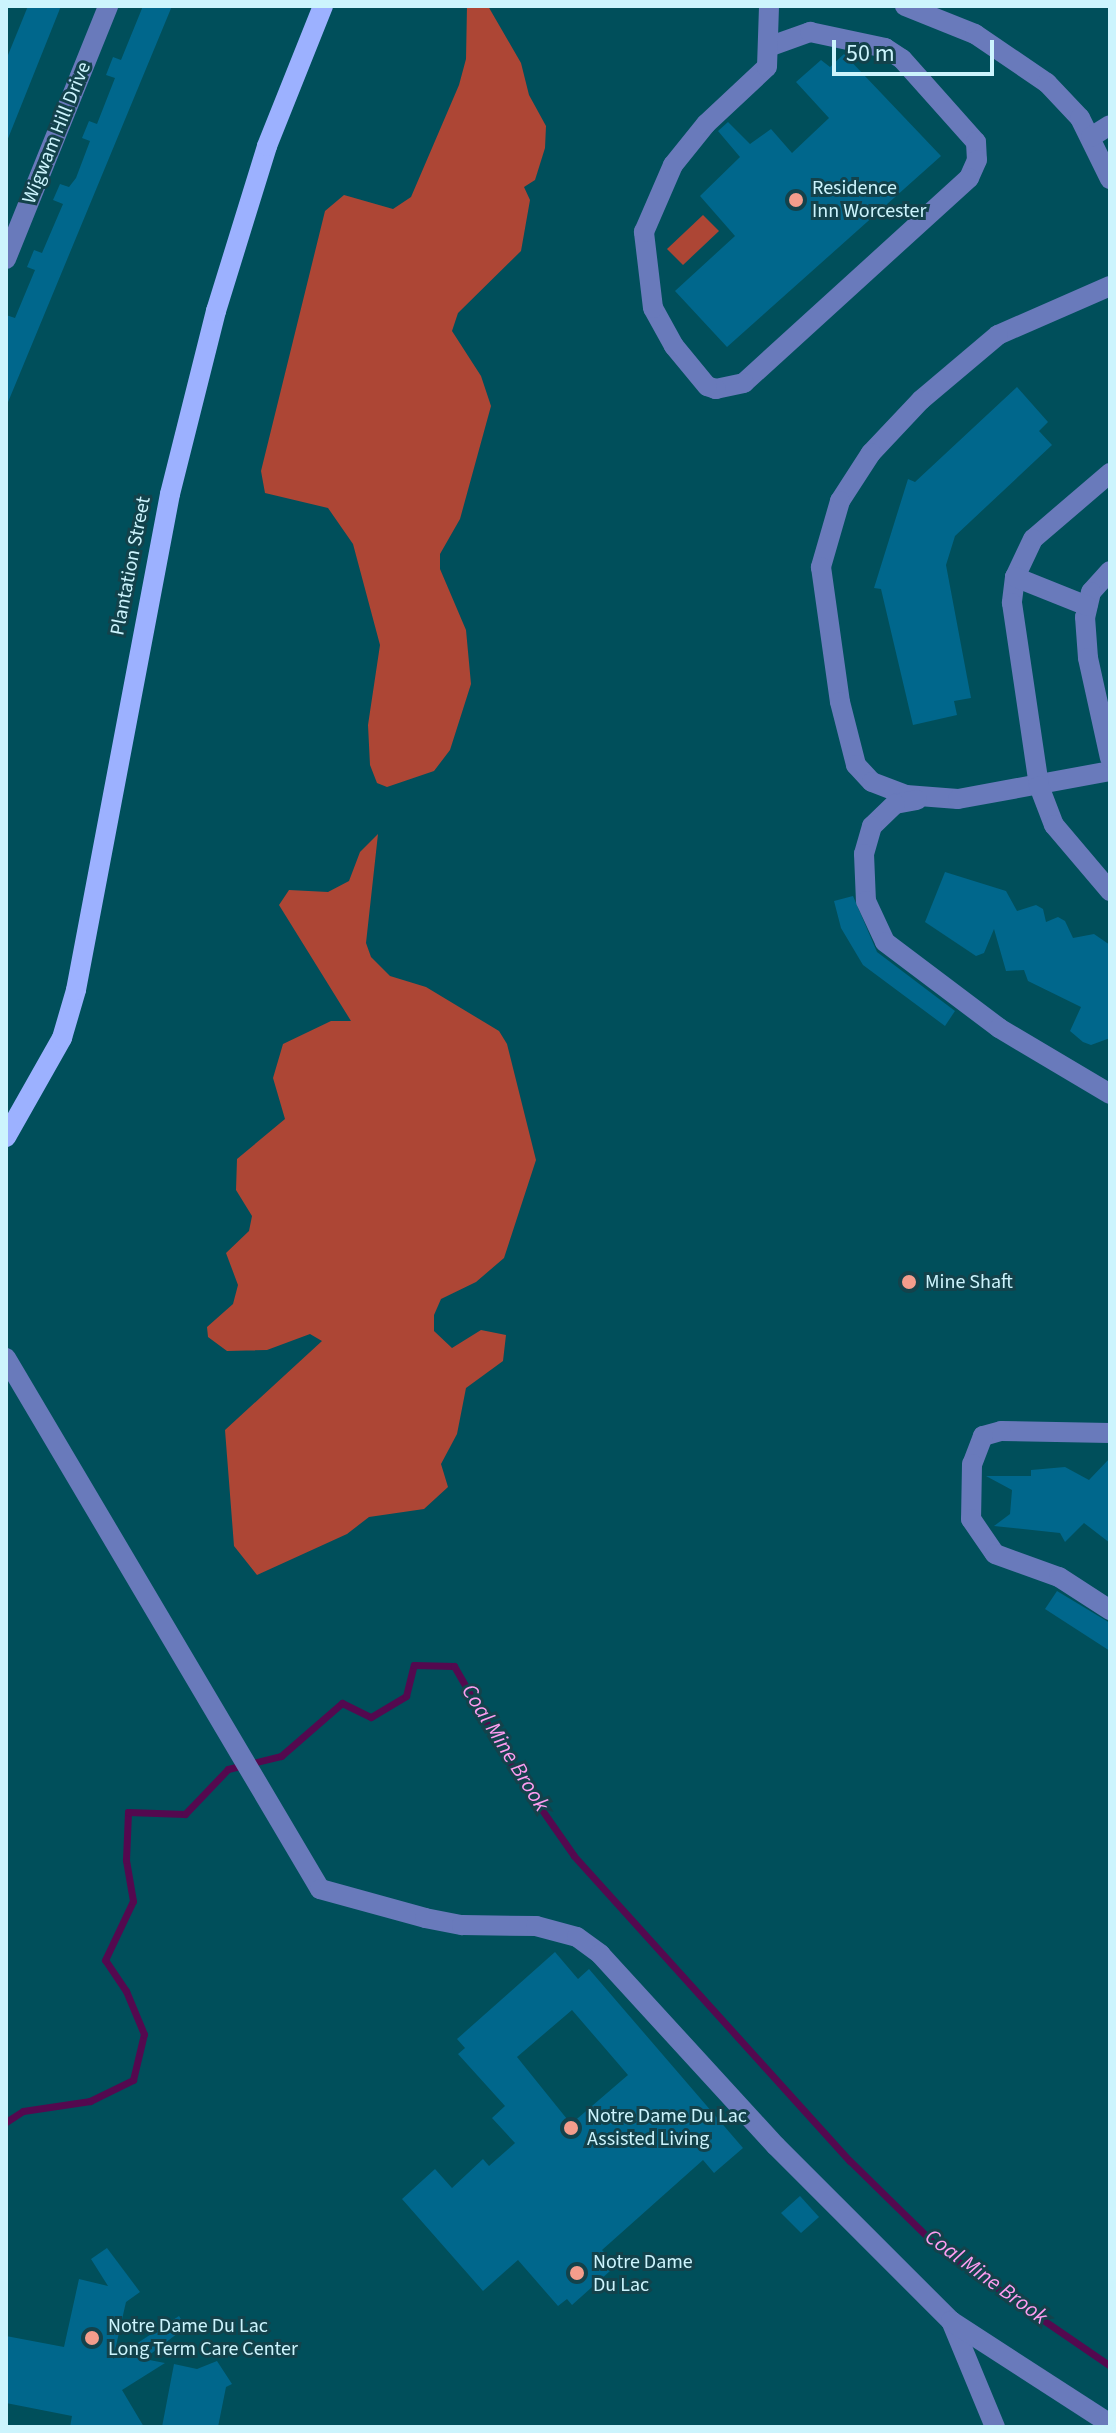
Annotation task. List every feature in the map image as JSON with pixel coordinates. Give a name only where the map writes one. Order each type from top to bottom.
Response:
[{"type":"main road","name":"Plantation Street","points":[[6,1137],[62,1038],[76,990],[131,685],[200,372],[248,200],[323,6]]},
{"type":"street","name":"Wigwam Hill Drive","points":[[6,259],[108,6]]},
{"type":"street","points":[[905,6],[975,34],[1011,56],[1064,100],[1091,137],[1110,179]]},
{"type":"street","points":[[768,47],[810,32],[885,48],[976,142],[977,160],[969,178],[744,383],[716,389],[707,386],[674,346],[653,308],[644,232],[673,165],[706,124],[767,67],[768,47],[770,8]]},
{"type":"street","points":[[1091,137],[1110,125]]},
{"type":"street","points":[[925,798],[872,782],[856,765],[840,702],[821,567],[835,514],[871,453],[958,367],[998,335],[1110,286]]},
{"type":"street","points":[[1110,473],[1037,534],[1015,577],[1014,640],[1039,786],[1066,843],[1110,891]]},
{"type":"street","points":[[1110,571],[1087,606],[1088,658],[1110,758]]},
{"type":"street","points":[[1015,577],[1087,606]]},
{"type":"street","points":[[1110,771],[958,799],[925,798],[895,804],[872,826],[861,868],[866,901],[885,942],[999,1028],[1110,1094]]},
{"type":"street","points":[[6,1358],[67,1469],[320,1889],[462,1925],[560,1929],[600,1954],[776,2146],[951,2321],[1110,2424]]},
{"type":"street","points":[[1110,1433],[1001,1431],[983,1436],[972,1464],[971,1519],[995,1554],[1059,1577],[1110,1610]]},
{"type":"street","points":[[951,2321],[995,2427]]},
{"type":"shaded area","points":[[467,6],[488,6],[521,63],[529,95],[546,126],[545,148],[535,180],[524,187],[530,200],[521,251],[458,313],[452,331],[481,376],[491,406],[460,519],[440,554],[440,569],[466,630],[471,684],[450,750],[434,771],[387,787],[377,783],[370,765],[368,725],[380,645],[353,544],[328,508],[265,493],[261,471],[325,211],[344,195],[393,209],[411,197],[459,85],[466,59]]},
{"type":"shaded area","points":[[703,215],[719,231],[683,265],[667,249]]},
{"type":"shaded area","points":[[378,834],[366,943],[371,957],[390,976],[426,987],[499,1031],[507,1044],[536,1160],[504,1258],[476,1282],[441,1299],[434,1315],[434,1331],[452,1348],[481,1330],[506,1335],[503,1361],[466,1388],[457,1434],[441,1464],[448,1487],[424,1509],[369,1517],[347,1534],[257,1575],[234,1546],[225,1430],[322,1341],[310,1334],[267,1350],[227,1351],[208,1337],[207,1327],[233,1304],[238,1285],[226,1253],[249,1231],[252,1216],[236,1190],[237,1159],[285,1119],[273,1078],[283,1044],[331,1021],[351,1021],[279,905],[289,890],[328,892],[349,881],[360,852]]},
{"type":"building","points":[[28,6],[61,6],[7,141],[6,60]]},
{"type":"building","points":[[143,6],[172,6],[6,407],[6,315],[15,318],[35,270],[27,267],[34,250],[42,253],[63,204],[53,200],[60,184],[69,187],[76,178],[90,141],[82,138],[89,121],[97,124],[115,78],[106,75],[113,57],[121,60]]},
{"type":"building","name":"Residence Inn Worcester","points":[[844,54],[941,156],[727,347],[675,291],[735,236],[700,196],[740,157],[718,131],[728,122],[750,144],[771,129],[792,153],[829,118],[796,82],[821,60],[830,67]]},
{"type":"building","points":[[1017,387],[1048,422],[1039,431],[1052,445],[955,536],[946,565],[971,698],[954,701],[957,715],[913,725],[881,589],[874,588],[908,479],[915,482]]},
{"type":"building","points":[[945,872],[1006,891],[1017,911],[1036,905],[1043,909],[1046,922],[1058,917],[1065,921],[1073,938],[1094,934],[1110,945],[1110,1038],[1091,1045],[1083,1042],[1070,1031],[1081,1007],[1028,981],[1024,970],[1006,971],[994,929],[984,953],[976,956],[925,922]]},
{"type":"building","points":[[853,896],[877,952],[955,1011],[945,1026],[863,965],[841,928],[834,901]]},
{"type":"building","points":[[1110,1458],[1110,1543],[1084,1523],[1065,1542],[1060,1533],[994,1526],[1010,1514],[1012,1490],[986,1476],[1031,1476],[1031,1470],[1065,1467],[1089,1480]]},
{"type":"building","points":[[1057,1591],[1110,1623],[1110,1651],[1045,1609]]},
{"type":"building","name":"Notre Dame Du Lac Assisted Living","points":[[555,1952],[578,1979],[589,1969],[743,2148],[714,2173],[703,2160],[602,2250],[610,2259],[604,2265],[610,2271],[572,2305],[567,2299],[558,2306],[518,2260],[483,2291],[402,2199],[435,2169],[452,2188],[483,2159],[489,2166],[515,2143],[492,2118],[505,2106],[458,2054],[465,2048],[457,2039]],"holes":[[[572,2010],[628,2075],[571,2124],[517,2057]]]},
{"type":"building","points":[[800,2196],[819,2217],[801,2233],[781,2213]]},
{"type":"building","name":"Notre Dame Du Lac Long Term Care Center","points":[[107,2248],[140,2292],[126,2302],[113,2359],[179,2316],[186,2327],[144,2359],[165,2363],[122,2390],[144,2427],[70,2427],[72,2416],[6,2403],[6,2336],[64,2347],[79,2279],[108,2286],[91,2259]]},
{"type":"building","name":"Notre Dame Du Lac Long Term Care Center","points":[[217,2361],[232,2384],[226,2387],[218,2427],[162,2427],[174,2364],[197,2369]]},
{"type":"waterway","name":"Coal Mine Brook","points":[[6,2122],[23,2111],[90,2101],[133,2080],[144,2034],[126,1991],[105,1960],[133,1901],[126,1860],[128,1812],[185,1814],[228,1769],[281,1756],[342,1703],[371,1717],[406,1696],[414,1665],[454,1666],[512,1767],[574,1856],[850,2161],[940,2249],[1110,2366]]},
{"type":"place","name":"Residence Inn Worcester","points":[[796,200]]},
{"type":"place","name":"Mine Shaft","points":[[909,1282]]},
{"type":"place","name":"Notre Dame Du Lac Assisted Living","points":[[571,2128]]},
{"type":"place","name":"Notre Dame Du Lac","points":[[577,2273]]},
{"type":"place","name":"Notre Dame Du Lac Long Term Care Center","points":[[92,2338]]}]
